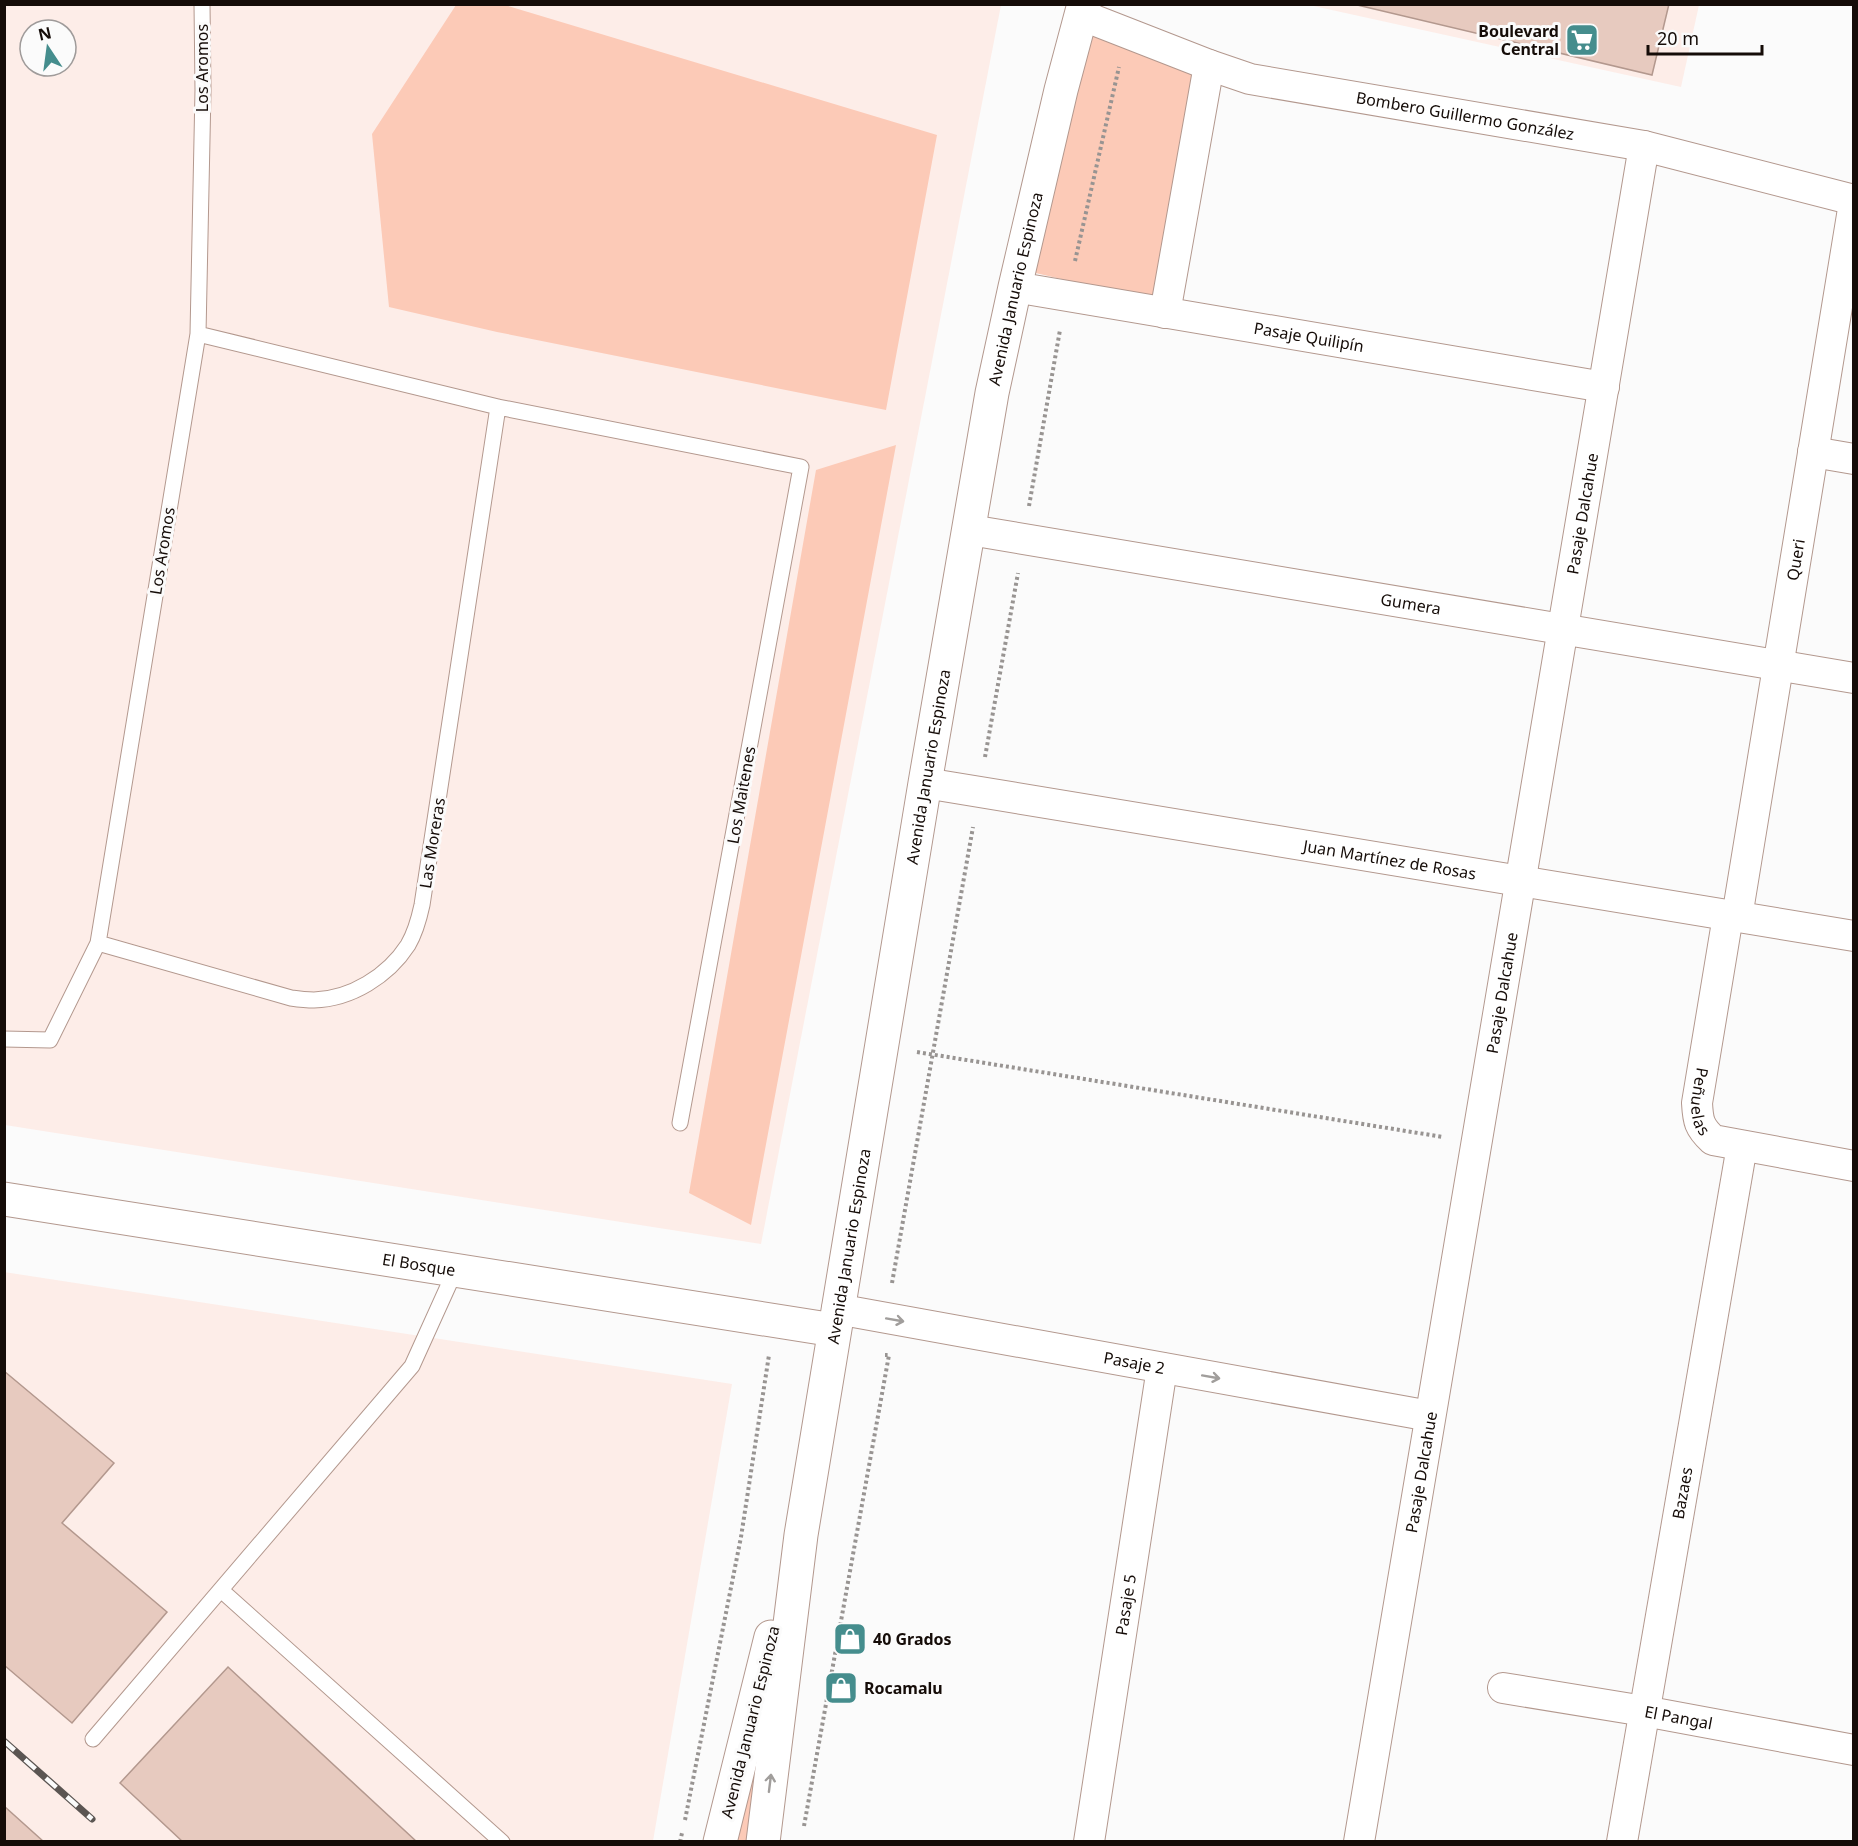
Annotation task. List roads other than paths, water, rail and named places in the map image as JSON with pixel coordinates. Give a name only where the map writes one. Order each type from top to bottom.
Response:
[{"type":"main road","name":"Avenida Januario Espinoza","points":[[763,1842],[801,1535],[992,393],[1015,287],[1082,10]]},
{"type":"main road","name":"El Bosque","points":[[4,1199],[834,1328]]},
{"type":"main road","name":"Avenida Januario Espinoza","points":[[720,1842],[776,1616],[801,1535]]},
{"type":"street","name":"Bombero Guillermo González","points":[[1082,10],[1126,33],[1250,79],[1644,146],[1854,201]]},
{"type":"street","points":[[1165,313],[1209,65]]},
{"type":"street","name":"Pasaje Dalcahue","points":[[1359,1842],[1644,146]]},
{"type":"street","name":"Queri","points":[[1732,916],[1778,665],[1854,201]]},
{"type":"street","name":"Pasaje Quilipín","points":[[1015,287],[1604,387]]},
{"type":"street","points":[[1813,452],[1854,459]]},
{"type":"street","name":"Gumera","points":[[970,530],[1854,678]]},
{"type":"street","name":"Juan Martínez de Rosas","points":[[925,783],[1854,936]]},
{"type":"street","name":"Peñuelas","points":[[1732,916],[1697,1103],[1698,1120],[1703,1131],[1713,1140],[1854,1166]]},
{"type":"street","name":"Bazaes","points":[[1622,1842],[1742,1146]]},
{"type":"street","name":"Pasaje 2","points":[[834,1328],[886,1318],[1430,1416]]},
{"type":"street","name":"Pasaje 5","points":[[1089,1842],[1162,1368]]},
{"type":"street","name":"El Pangal","points":[[1503,1688],[1644,1711],[1854,1750]]},
{"type":"lane","name":"Los Aromos","points":[[4,1039],[50,1040],[98,943],[198,334],[203,90],[202,4]]},
{"type":"lane","points":[[198,334],[498,407]]},
{"type":"lane","name":"Los Maitenes","points":[[498,407],[801,467],[680,1123]]},
{"type":"lane","name":"Las Moreras","points":[[98,943],[291,998],[314,1000],[338,996],[382,975],[408,944],[417,925],[422,905],[498,407]]},
{"type":"lane","points":[[93,1739],[412,1366],[455,1270]]},
{"type":"lane","points":[[220,1590],[502,1842]]},
{"type":"railway","points":[[4,1741],[92,1819]]},
{"type":"place","name":"Boulevard Central","points":[[1582,40]]},
{"type":"place","name":"40 Grados","points":[[850,1639]]},
{"type":"place","name":"Rocamalu","points":[[841,1688]]}]
